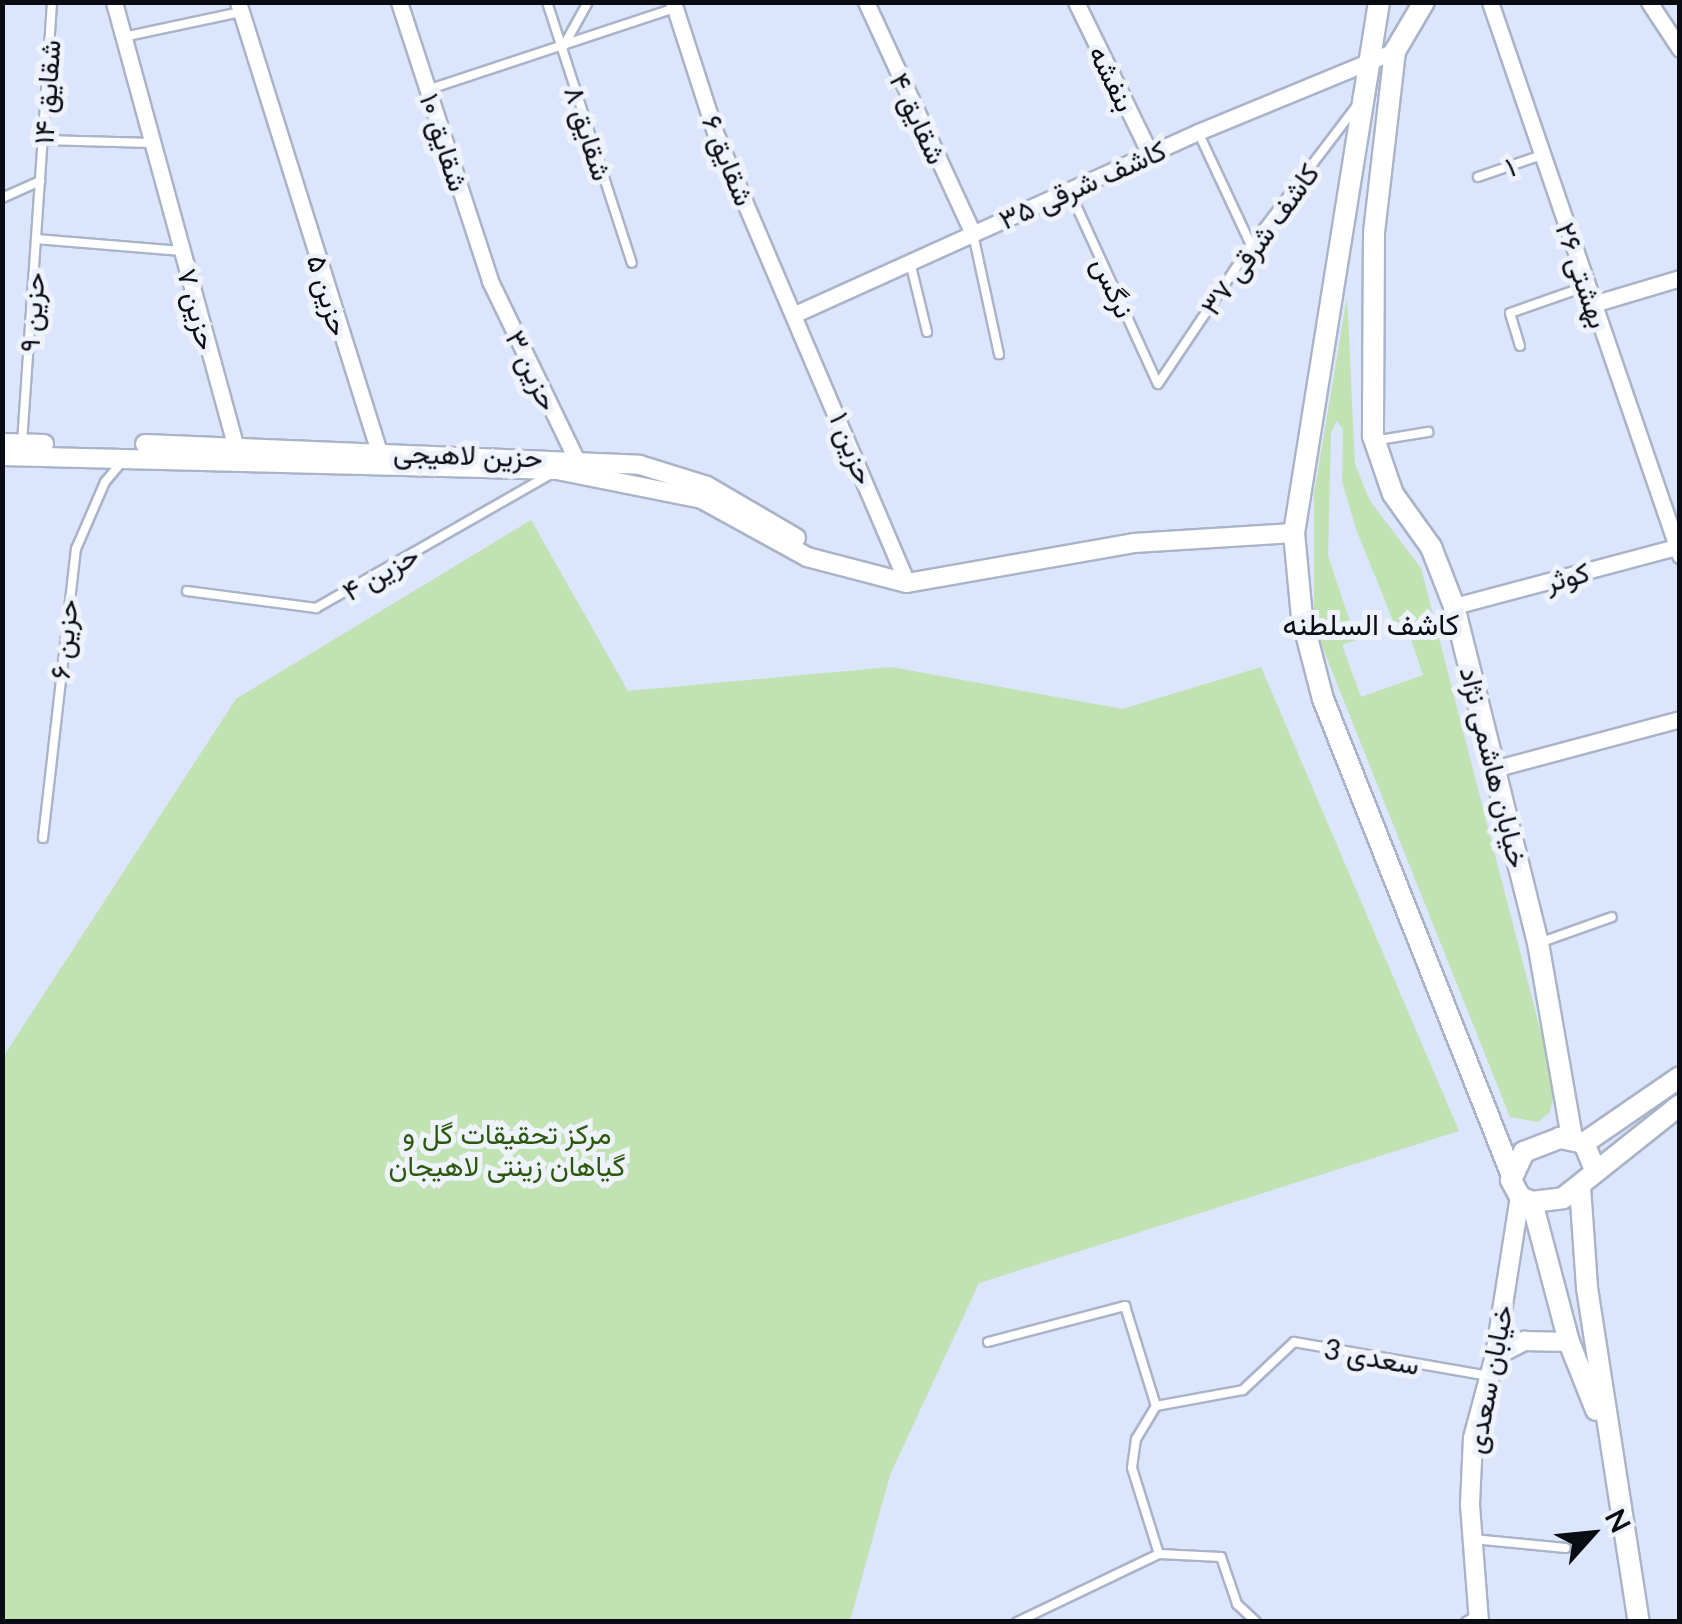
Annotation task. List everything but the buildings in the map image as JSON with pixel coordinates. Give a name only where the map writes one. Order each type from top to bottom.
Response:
[{"type":"main road","points":[[1380,2],[1294,533],[1302,618],[1323,700],[1510,1173],[1526,1199],[1569,1342],[1608,1439]]},
{"type":"main road","name":"خیابان هاشمی نژاد","points":[[1424,2],[1395,51],[1374,233],[1374,441],[1392,494],[1431,547],[1454,606],[1538,944],[1578,1140],[1594,1167]]},
{"type":"main road","points":[[1510,1173],[1541,1142],[1578,1140],[1636,1108],[1680,1077]]},
{"type":"main road","points":[[1639,1622],[1608,1439],[1580,1188],[1594,1167],[1680,1105]]},
{"type":"main road","points":[[1636,1108],[1636,1124],[1654,1124]]},
{"type":"main road","points":[[1526,1199],[1580,1188]]},
{"type":"street","name":"حزین ۷","points":[[114,2],[235,452]]},
{"type":"street","name":"شقایق ۱۰","points":[[399,2],[490,281]]},
{"type":"street","name":"شقایق ۴","points":[[866,2],[973,234]]},
{"type":"street","name":"بنفشه","points":[[1076,2],[1150,154]]},
{"type":"street","name":"بهشتی ۲۶","points":[[1490,2],[1679,549]]},
{"type":"street","points":[[1648,2],[1680,49]]},
{"type":"street","name":"شقایق ۶","points":[[674,5],[716,136],[796,314]]},
{"type":"street","name":"حزین ۵","points":[[240,8],[378,450]]},
{"type":"street","name":"کاشف شرقی ۳۵","points":[[796,314],[1198,132],[1395,51]]},
{"type":"street","points":[[1593,304],[1680,278]]},
{"type":"street","name":"حزین ۳","points":[[490,281],[576,459]]},
{"type":"street","name":"حزین ۱","points":[[796,314],[907,583]]},
{"type":"street","name":"حزین لاهیجی","points":[[2,443],[557,470],[702,498],[807,558],[907,583],[1134,543],[1294,533]]},
{"type":"street","name":"حزین لاهیجی","points":[[2,456],[378,450],[640,464],[708,486],[822,553],[907,583]]},
{"type":"street","name":"کوثر","points":[[1454,606],[1679,549]]},
{"type":"street","points":[[1496,768],[1680,719]]},
{"type":"street","name":"خیابان سعدی","points":[[1474,1619],[1473,1438],[1495,1356],[1526,1199]]},
{"type":"street","points":[[1495,1356],[1524,1341],[1569,1342]]},
{"type":"lane","name":"شقایق ۱۴","points":[[40,180],[52,2]]},
{"type":"lane","name":"شقایق ۸","points":[[548,2],[632,263]]},
{"type":"lane","points":[[562,49],[588,2]]},
{"type":"lane","points":[[428,90],[562,49],[674,5]]},
{"type":"lane","points":[[123,38],[240,8]]},
{"type":"lane","name":"کاشف شرقی ۳۷","points":[[1158,384],[1251,244],[1364,96]]},
{"type":"lane","points":[[1198,132],[1251,244]]},
{"type":"lane","points":[[43,140],[152,143]]},
{"type":"lane","name":"۱","points":[[1478,177],[1542,155]]},
{"type":"lane","points":[[2,198],[40,180]]},
{"type":"lane","name":"حزین ۹","points":[[22,444],[40,180]]},
{"type":"lane","name":"نرگس","points":[[1069,190],[1158,384]]},
{"type":"lane","points":[[973,234],[999,354]]},
{"type":"lane","points":[[36,239],[182,251]]},
{"type":"lane","points":[[910,262],[927,332]]},
{"type":"lane","points":[[1520,346],[1510,312],[1587,286]]},
{"type":"lane","points":[[1374,441],[1428,432]]},
{"type":"lane","name":"حزین ۶","points":[[43,838],[76,549],[106,482],[128,454]]},
{"type":"lane","name":"حزین ۴","points":[[187,591],[316,608],[557,470]]},
{"type":"lane","points":[[1538,944],[1612,917]]},
{"type":"lane","points":[[988,1342],[1125,1306],[1156,1406],[1136,1439],[1132,1468],[1159,1554]]},
{"type":"lane","name":"سعدی 3","points":[[1156,1406],[1243,1390],[1294,1342],[1489,1376]]},
{"type":"lane","points":[[1473,1539],[1566,1548]]},
{"type":"lane","points":[[1017,1622],[1159,1554],[1221,1557],[1237,1604],[1256,1622]]},
{"type":"green space","points":[[1347,297],[1355,464],[1370,501],[1421,568],[1556,1091],[1549,1113],[1538,1122],[1510,1117],[1314,626],[1314,494]],"holes":[[[1337,421],[1343,429],[1342,481],[1356,529],[1394,623],[1405,621],[1423,675],[1361,697],[1342,645],[1356,640],[1328,556],[1331,433]]]},
{"type":"green space","name":"مرکز تحقیقات گل و گیاهان زینتی لاهیجان","points":[[531,520],[628,691],[891,667],[1123,709],[1261,667],[1459,1131],[979,1283],[890,1475],[850,1621],[3,1621],[3,1057],[236,699]]},
{"type":"district","name":"کاشف السلطنه","points":[[1371,623]]}]
